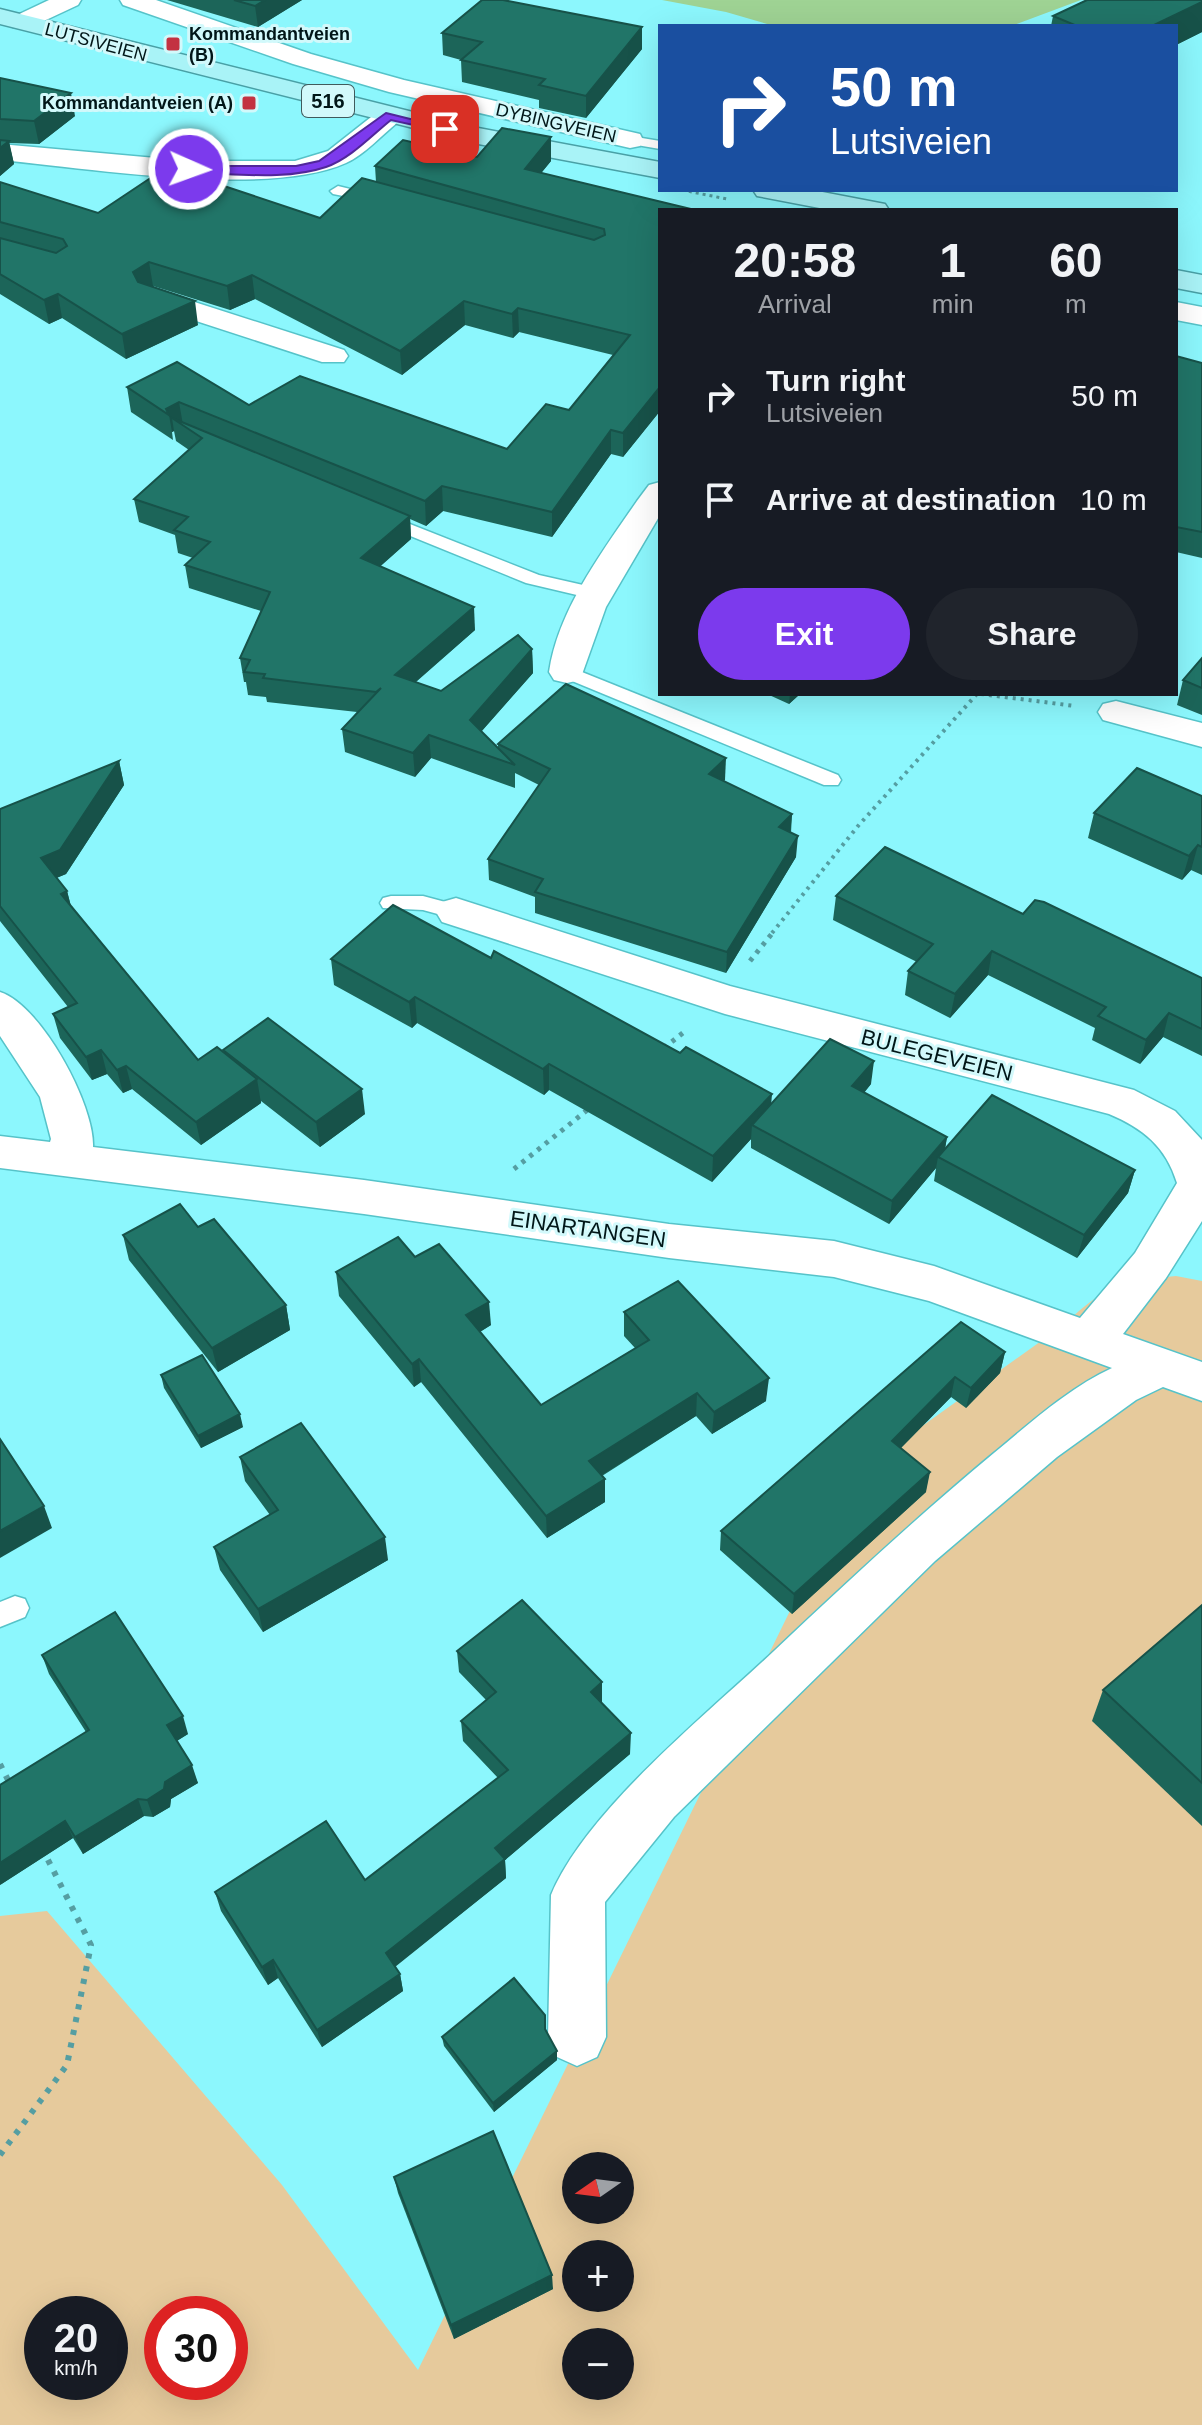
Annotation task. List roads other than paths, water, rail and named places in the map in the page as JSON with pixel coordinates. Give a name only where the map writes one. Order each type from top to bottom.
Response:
[{"type":"main road","name":"LUTSIVEIEN","points":[[11,19],[389,116],[658,170]]},
{"type":"main road","points":[[778,192],[864,208]]},
{"type":"main road","points":[[1178,257],[1202,262]]},
{"type":"main road","points":[[1178,279],[1202,284]]},
{"type":"street","points":[[11,19],[69,0]]},
{"type":"street","name":"DYBINGVEIEN","points":[[132,0],[302,59],[398,86],[630,140]]},
{"type":"street","points":[[0,152],[223,171],[296,169],[330,161],[389,116]]},
{"type":"street","points":[[330,161],[341,181],[338,191]]},
{"type":"street","points":[[154,298],[333,356]]},
{"type":"street","points":[[1178,311],[1202,316]]},
{"type":"street","points":[[567,672],[566,655],[621,550],[658,495]]},
{"type":"street","points":[[1116,712],[1202,735]]},
{"type":"street","name":"BULEGEVEIEN","points":[[456,912],[725,999],[1119,1101],[1160,1119],[1176,1132],[1199,1183],[1191,1205],[1111,1320],[1089,1338]]},
{"type":"street","points":[[0,1007],[45,1069],[70,1112],[75,1140],[71,1160]]},
{"type":"street","name":"EINARTANGEN","points":[[0,1152],[669,1241],[834,1259],[934,1284],[1182,1374]]},
{"type":"street","name":"EINARTANGEN","points":[[577,2037],[578,1895],[655,1799],[918,1546],[1040,1443],[1119,1386],[1182,1374]]},
{"type":"lane","name":"DYBINGVEIEN","points":[[630,140],[658,145]]},
{"type":"lane","points":[[338,191],[391,202]]},
{"type":"lane","points":[[367,512],[533,579],[598,594]]},
{"type":"lane","points":[[567,672],[831,780]]},
{"type":"lane","points":[[391,903],[423,903],[456,912]]},
{"type":"place","name":"Kommandantveien (B)","points":[[173,44]]},
{"type":"place","name":"Kommandantveien (A)","points":[[249,103]]}]
